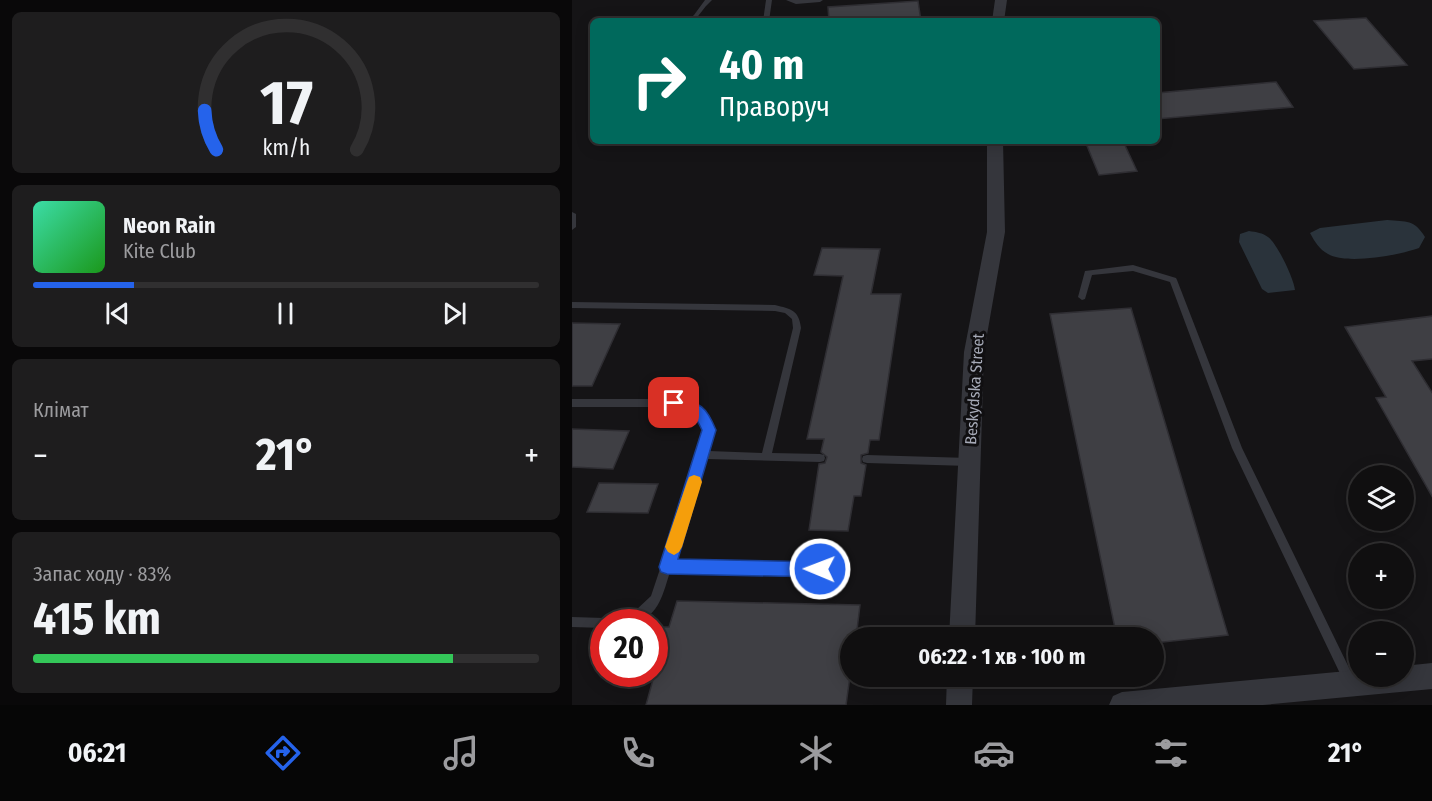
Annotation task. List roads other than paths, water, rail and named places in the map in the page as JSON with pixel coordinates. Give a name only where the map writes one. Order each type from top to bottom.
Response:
[{"type":"street","points":[[998,18],[1001,0]]},
{"type":"street","name":"Beskydska Street","points":[[962,627],[974,352],[996,232],[995,144]]},
{"type":"street","points":[[1414,678],[1433,676]]},
{"type":"street","points":[[1122,705],[1348,684]]},
{"type":"street","points":[[959,705],[960,687]]},
{"type":"lane","points":[[695,18],[704,2],[709,0]]},
{"type":"lane","points":[[766,18],[769,0]]},
{"type":"lane","points":[[788,0],[796,2],[820,0]]},
{"type":"lane","points":[[572,214],[572,227]]},
{"type":"lane","points":[[1082,297],[1088,273],[1133,268],[1173,280],[1236,448],[1348,678]]},
{"type":"lane","points":[[572,305],[775,309],[792,314],[797,328],[766,457]]},
{"type":"lane","points":[[572,403],[674,403],[695,408],[707,421],[709,430],[703,455],[660,591],[647,609]]},
{"type":"lane","points":[[703,455],[820,458]]},
{"type":"lane","points":[[867,459],[969,462]]},
{"type":"lane","points":[[667,567],[820,569]]},
{"type":"lane","points":[[572,622],[590,622]]}]
